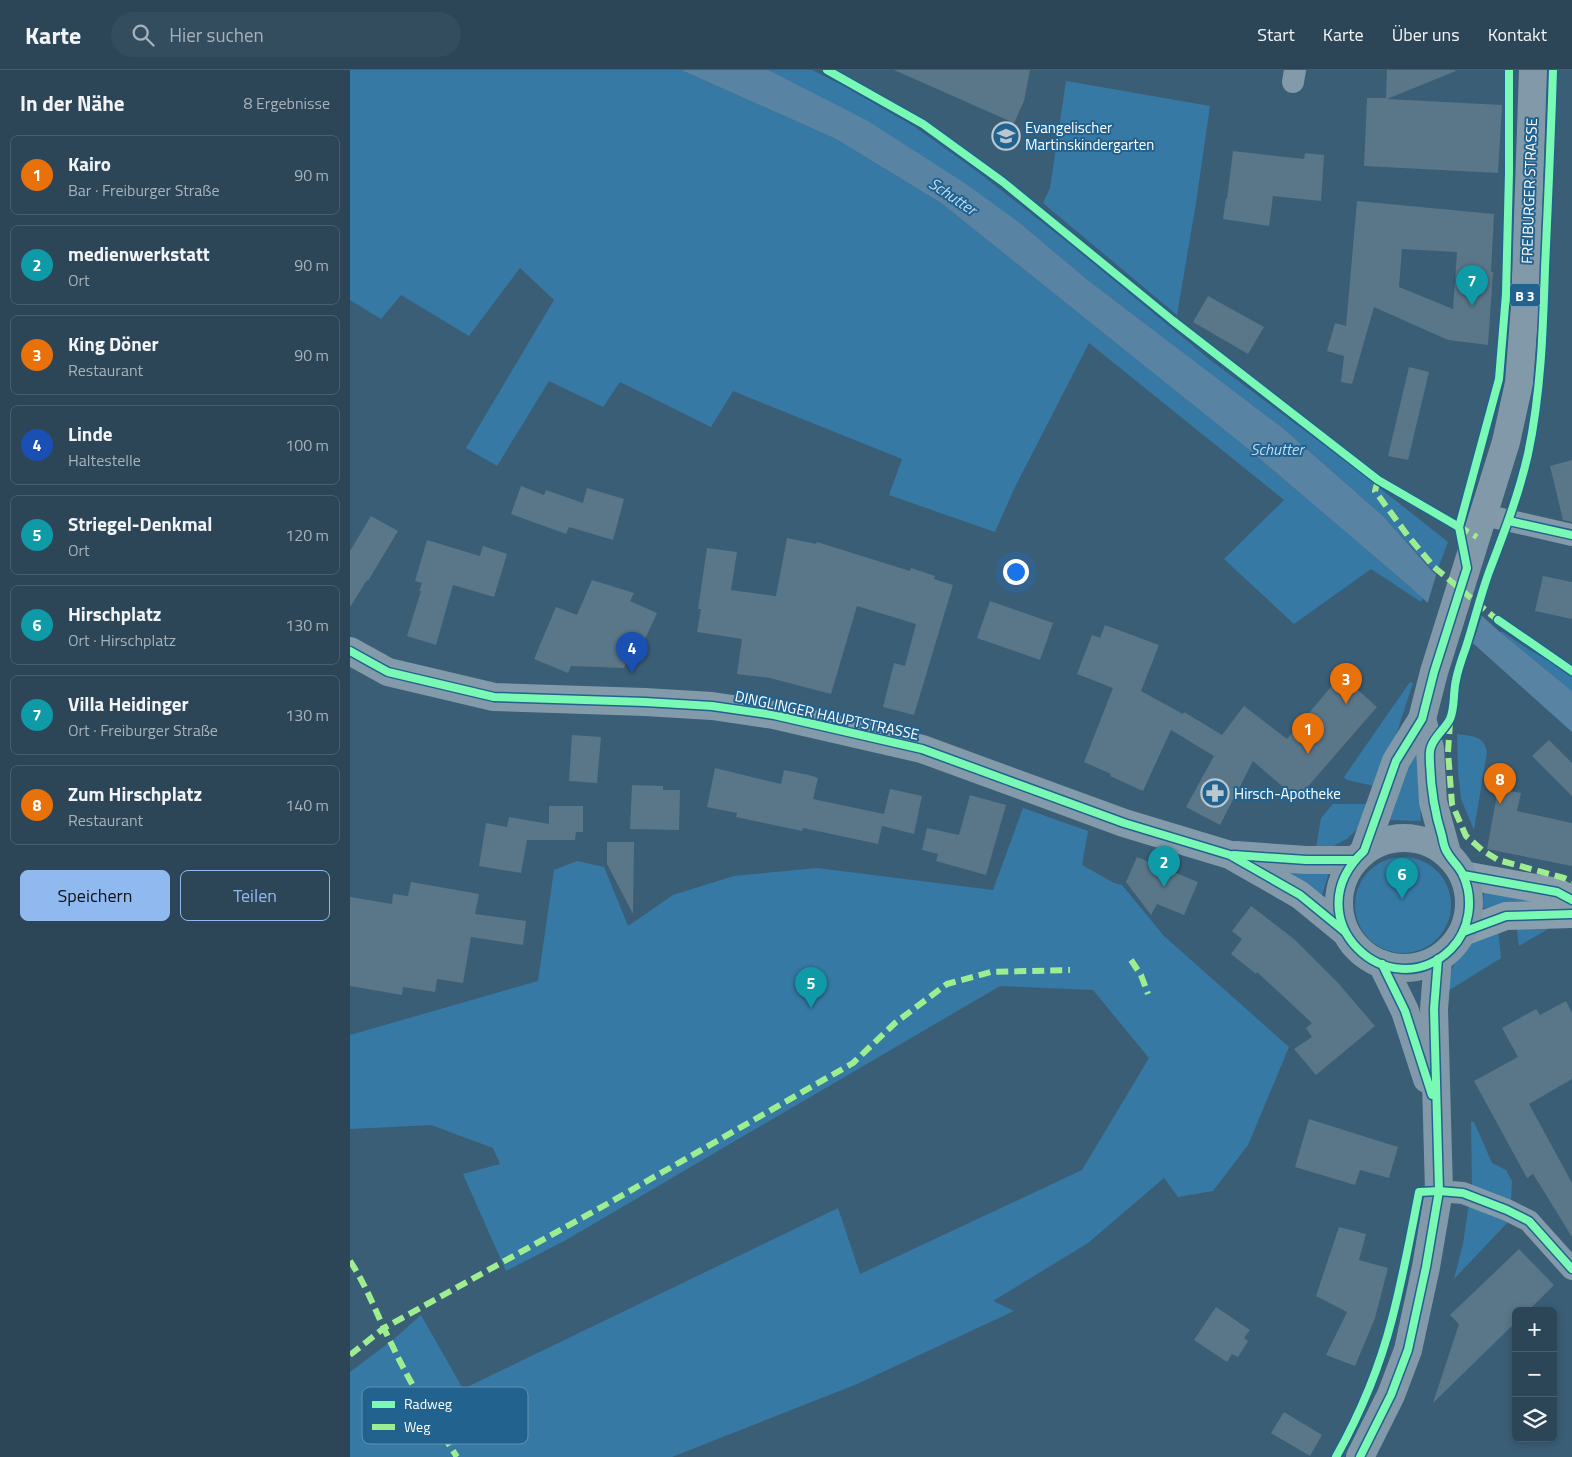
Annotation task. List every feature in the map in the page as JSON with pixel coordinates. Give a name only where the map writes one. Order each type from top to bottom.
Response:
[{"type":"main road","name":"FREIBURGER STRASSE","points":[[1359,855],[1396,761],[1422,719],[1434,672],[1506,442],[1519,383],[1525,306],[1533,70]]},
{"type":"main road","name":"FREIBURGER STRASSE","points":[[1422,719],[1430,748],[1432,802],[1447,853]]},
{"type":"main road","points":[[1359,855],[1384,840],[1406,837],[1428,842],[1447,853]]},
{"type":"main road","name":"B 3","points":[[1438,959],[1452,947],[1463,932],[1469,913],[1469,892],[1463,875],[1447,853]]},
{"type":"main road","name":"B 3","points":[[1359,855],[1344,876],[1339,894],[1339,913],[1344,931],[1351,942],[1360,952],[1382,964]]},
{"type":"main road","points":[[1463,875],[1557,892],[1572,900]]},
{"type":"main road","points":[[1463,932],[1506,916],[1572,914]]},
{"type":"main road","points":[[1360,1457],[1391,1395],[1408,1350],[1426,1267],[1439,1191],[1434,1010],[1438,959],[1420,966],[1401,968],[1382,964]]},
{"type":"main road","points":[[1382,964],[1405,1011],[1436,1109]]},
{"type":"street","points":[[1484,515],[1572,535]]},
{"type":"street","name":"DINGLINGER HAUPTSTRASSE","points":[[350,652],[388,672],[494,697],[712,706],[774,715],[913,747],[1124,823],[1230,855],[1300,894],[1344,931]]},
{"type":"street","name":"DINGLINGER HAUPTSTRASSE","points":[[1230,855],[1306,860],[1359,855]]},
{"type":"street","points":[[1439,1191],[1463,1193],[1507,1210],[1529,1221],[1572,1269]]},
{"type":"shaded area","points":[[350,70],[681,70],[836,139],[941,203],[1247,448],[1423,598],[1421,602],[1371,569],[1294,624],[1224,559],[1284,500],[1089,343],[1014,489],[995,532],[889,495],[902,459],[733,391],[711,427],[620,382],[603,407],[549,381],[497,466],[466,448],[554,300],[520,268],[469,336],[401,295],[381,319],[350,300]]},
{"type":"shaded area","points":[[768,70],[812,70],[915,127],[978,172],[1071,245],[1209,359],[1352,466],[1448,542],[1436,574],[1384,517],[1284,429],[1089,281],[1021,224]]},
{"type":"shaded area","points":[[1066,81],[1210,106],[1177,315],[1043,203],[1050,188]]},
{"type":"shaded area","points":[[1500,632],[1503,632],[1528,649],[1572,674],[1572,691]]},
{"type":"shaded area","points":[[1410,682],[1413,683],[1379,787],[1347,780],[1344,777]]},
{"type":"shaded area","points":[[1457,734],[1480,739],[1487,752],[1474,830],[1461,799]]},
{"type":"shaded area","points":[[1417,742],[1421,821],[1390,820]]},
{"type":"shaded area","points":[[1333,804],[1371,804],[1363,823],[1348,838],[1332,847],[1316,848],[1321,818]]},
{"type":"shaded area","points":[[1023,808],[1088,831],[1082,865],[1114,883],[1122,885],[1164,936],[1289,1047],[1248,1145],[1213,1191],[1178,1197],[1164,1178],[1088,1243],[993,1301],[1014,1311],[857,1384],[672,1457],[350,1457],[350,1372],[394,1339],[421,1315],[462,1387],[362,1387],[362,1444],[528,1444],[528,1387],[467,1387],[838,1208],[860,1274],[1082,1170],[1149,1058],[1093,990],[1000,986],[566,1240],[506,1271],[463,1174],[500,1164],[493,1148],[431,1125],[350,1129],[350,1035],[538,981],[554,870],[577,861],[604,867],[628,926],[673,895],[734,876],[817,868],[993,890]]},
{"type":"shaded area","points":[[1403,857],[1421,860],[1437,871],[1448,887],[1451,905],[1448,923],[1437,939],[1421,950],[1403,953],[1385,950],[1369,939],[1358,923],[1355,905],[1358,887],[1369,871],[1385,860]]},
{"type":"shaded area","points":[[1278,868],[1330,869],[1322,895]]},
{"type":"shaded area","points":[[1484,887],[1532,901],[1483,908]]},
{"type":"shaded area","points":[[1560,922],[1519,946],[1516,923]]},
{"type":"shaded area","points":[[1498,929],[1501,958],[1448,991],[1452,968],[1463,951],[1478,937]]},
{"type":"shaded area","points":[[1471,1121],[1474,1122],[1492,1163],[1506,1170],[1512,1181],[1511,1202],[1472,1187]]},
{"type":"shaded area","points":[[1469,1203],[1508,1222],[1454,1279],[1463,1244]]},
{"type":"water","name":"Schutter","points":[[681,70],[768,70],[868,121],[966,184],[1021,224],[1089,281],[1284,429],[1384,517],[1432,571],[1500,632],[1572,691],[1572,732],[1409,586],[1247,448],[941,203],[836,139]]},
{"type":"pier","points":[[1437,572],[1483,612],[1472,645],[1427,605]]},
{"type":"building","points":[[894,70],[1030,70],[1024,101],[1014,123]]},
{"type":"building","points":[[1387,70],[1456,71],[1387,99],[1502,105],[1498,173],[1364,166],[1367,98],[1386,98]]},
{"type":"building","points":[[1233,151],[1304,159],[1305,153],[1324,155],[1321,201],[1273,196],[1269,226],[1223,219]]},
{"type":"building","points":[[1357,201],[1494,214],[1491,272],[1493,272],[1488,345],[1448,340],[1374,307],[1352,384],[1341,382],[1344,356],[1327,351],[1335,323],[1346,326]],"holes":[[[1402,249],[1457,252],[1453,309],[1399,287]]]},
{"type":"building","points":[[1208,296],[1264,327],[1248,354],[1193,322]]},
{"type":"building","points":[[1409,367],[1429,372],[1408,460],[1388,456]]},
{"type":"building","points":[[1572,460],[1572,522],[1563,520],[1550,466]]},
{"type":"building","points":[[521,486],[544,495],[546,490],[583,503],[587,488],[624,499],[613,540],[569,527],[566,534],[511,514]]},
{"type":"building","points":[[371,516],[398,531],[350,607],[350,551]]},
{"type":"building","points":[[787,538],[816,544],[817,542],[910,571],[911,568],[935,576],[934,579],[953,585],[914,715],[883,707],[894,663],[905,666],[916,624],[857,606],[831,694],[770,678],[737,674],[742,639],[697,632],[701,609],[698,609],[707,548],[737,552],[731,590],[776,596]]},
{"type":"building","points":[[427,540],[480,556],[483,546],[507,554],[494,597],[453,585],[436,645],[407,636],[421,591],[419,591],[422,583],[415,581]]},
{"type":"building","points":[[1543,576],[1572,582],[1572,619],[1535,611]]},
{"type":"building","points":[[592,580],[634,593],[630,601],[657,613],[644,641],[635,637],[624,668],[571,666],[568,673],[534,659],[556,607],[577,615]]},
{"type":"building","points":[[990,601],[1053,623],[1040,660],[977,638]]},
{"type":"building","points":[[1105,625],[1159,645],[1141,691],[1183,714],[1184,712],[1222,735],[1244,706],[1287,739],[1341,675],[1377,707],[1297,799],[1253,761],[1220,825],[1186,807],[1214,756],[1171,730],[1143,791],[1084,762],[1113,688],[1077,674],[1092,635],[1100,638]]},
{"type":"building","points":[[572,735],[601,737],[597,783],[569,781]]},
{"type":"building","points":[[1549,740],[1572,763],[1572,796],[1532,756]]},
{"type":"building","points":[[715,768],[781,784],[784,770],[809,775],[818,778],[813,799],[884,814],[890,789],[922,796],[914,834],[882,826],[878,844],[803,828],[802,831],[736,817],[737,813],[707,807]]},
{"type":"building","points":[[632,785],[663,786],[663,790],[680,790],[679,830],[630,829]]},
{"type":"building","points":[[1498,789],[1521,793],[1517,811],[1572,823],[1572,866],[1487,849]]},
{"type":"building","points":[[970,795],[1006,805],[986,875],[936,861],[938,854],[922,850],[927,828],[959,835]]},
{"type":"building","points":[[549,806],[583,806],[583,832],[576,832],[575,840],[527,840],[521,873],[479,866],[486,823],[507,827],[509,817],[549,824]]},
{"type":"building","points":[[607,842],[634,842],[633,914],[607,864]]},
{"type":"building","points":[[1137,857],[1198,882],[1184,915],[1157,904],[1151,915],[1126,882]]},
{"type":"building","points":[[411,882],[479,894],[475,914],[526,921],[523,945],[471,937],[463,983],[437,979],[435,992],[403,987],[402,995],[350,986],[350,897],[392,904],[393,894],[408,896]]},
{"type":"building","points":[[1251,906],[1294,939],[1339,984],[1375,1026],[1316,1075],[1294,1049],[1312,1037],[1306,1028],[1312,1023],[1257,972],[1256,974],[1231,954],[1242,939],[1232,931]]},
{"type":"building","points":[[1566,1001],[1572,1013],[1572,1079],[1529,1104],[1572,1183],[1572,1237],[1533,1174],[1527,1178],[1474,1081],[1518,1057],[1502,1028],[1536,1009],[1540,1015]]},
{"type":"building","points":[[1309,1119],[1398,1147],[1389,1178],[1360,1170],[1355,1185],[1295,1167]]},
{"type":"building","points":[[1339,1227],[1366,1234],[1359,1260],[1388,1268],[1375,1318],[1355,1366],[1326,1355],[1347,1312],[1316,1296]]},
{"type":"building","points":[[1519,1249],[1554,1285],[1532,1307],[1512,1307],[1512,1326],[1433,1403],[1459,1324],[1450,1315]]},
{"type":"building","points":[[1216,1307],[1250,1330],[1244,1338],[1248,1341],[1238,1357],[1232,1354],[1227,1362],[1194,1340]]},
{"type":"building","points":[[1284,1412],[1322,1435],[1310,1456],[1271,1433]]},
{"type":"marked path","points":[[1378,480],[1375,491],[1408,536],[1434,567],[1501,623]]},
{"type":"marked path","points":[[1458,526],[1477,537]]},
{"type":"marked path","points":[[1450,722],[1448,752],[1452,804],[1466,836],[1482,850],[1498,860],[1564,878],[1572,882]]},
{"type":"marked path","points":[[1131,960],[1141,975],[1148,994]]},
{"type":"marked path","points":[[350,1355],[384,1328],[607,1204],[853,1063],[895,1023],[947,984],[991,972],[1070,970]]},
{"type":"marked path","points":[[350,1261],[414,1387]]},
{"type":"marked path","points":[[449,1444],[457,1457]]},
{"type":"cycle path","points":[[827,70],[923,124],[1003,182],[1172,320],[1378,480],[1459,527]]},
{"type":"cycle path","points":[[1509,70],[1506,294],[1499,379],[1459,527],[1467,568],[1434,672],[1422,719],[1396,761],[1364,851],[1345,877],[1339,903],[1344,928],[1357,948],[1377,962],[1401,969],[1427,965],[1451,949],[1462,933],[1468,914],[1469,904],[1466,884],[1461,872],[1445,849],[1437,818],[1431,783],[1430,751],[1432,743],[1452,715],[1459,668],[1486,581],[1516,499],[1528,454],[1539,385],[1553,70]]},
{"type":"cycle path","points":[[1509,521],[1572,535]]},
{"type":"cycle path","points":[[1498,620],[1572,671]]},
{"type":"cycle path","points":[[350,651],[388,672],[494,697],[712,706],[774,715],[922,749],[1124,823],[1230,855],[1300,895],[1344,931]]},
{"type":"cycle path","points":[[1234,855],[1306,860],[1354,860]]},
{"type":"cycle path","points":[[1463,875],[1557,892],[1572,900]]},
{"type":"cycle path","points":[[1463,932],[1506,916],[1572,914]]},
{"type":"cycle path","points":[[1360,1457],[1391,1395],[1408,1350],[1426,1267],[1439,1191],[1434,1009],[1438,959]]},
{"type":"cycle path","points":[[1382,964],[1405,1011],[1432,1095]]},
{"type":"cycle path","points":[[1336,1457],[1369,1390],[1382,1354],[1396,1303],[1419,1192],[1463,1193],[1507,1210],[1529,1221],[1572,1269]]},
{"type":"place","name":"Evangelischer Martinskindergarten","points":[[1006,136]]},
{"type":"place","name":"Villa Heidinger","points":[[1472,306]]},
{"type":"place","name":"Linde","points":[[632,673]]},
{"type":"place","name":"King Döner","points":[[1346,704]]},
{"type":"place","name":"Kairo","points":[[1308,754]]},
{"type":"place","name":"Hirsch-Apotheke","points":[[1215,793]]},
{"type":"place","name":"Zum Hirschplatz","points":[[1500,804]]},
{"type":"place","name":"medienwerkstatt","points":[[1164,887]]},
{"type":"place","name":"Hirschplatz","points":[[1402,899]]},
{"type":"place","name":"Striegel-Denkmal","points":[[811,1008]]}]
